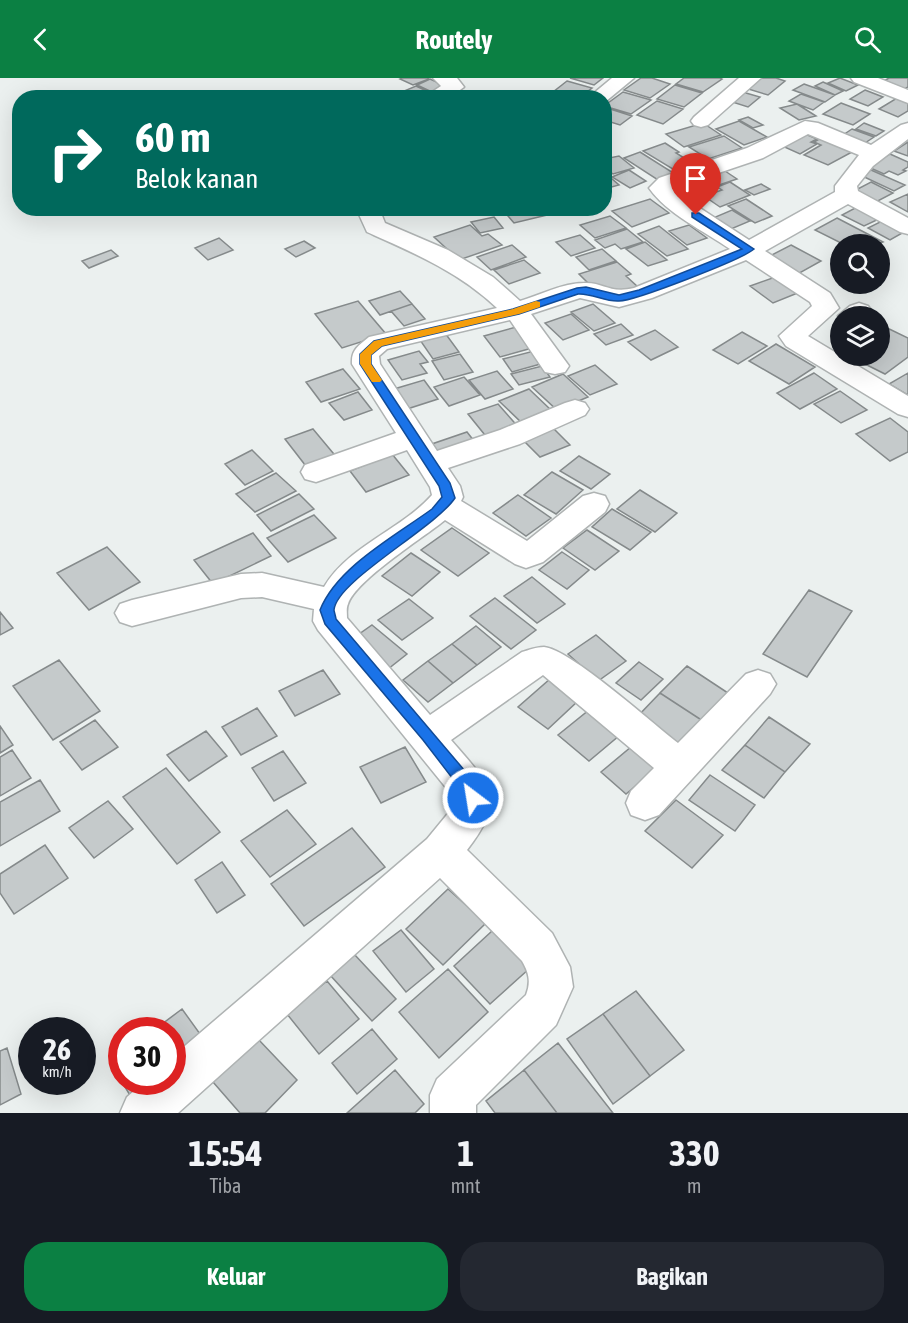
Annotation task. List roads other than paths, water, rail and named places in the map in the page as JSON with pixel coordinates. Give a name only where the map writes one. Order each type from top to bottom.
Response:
[{"type":"street","points":[[443,78],[454,85],[449,90]]},
{"type":"street","points":[[608,90],[624,78]]},
{"type":"street","points":[[700,121],[751,78]]},
{"type":"street","points":[[861,78],[908,97]]},
{"type":"street","points":[[872,153],[811,127],[805,127],[755,153],[661,186],[660,190],[821,298],[826,308],[792,336],[802,346],[908,408]]},
{"type":"street","points":[[847,194],[846,186],[872,153],[908,129]]},
{"type":"street","points":[[847,194],[908,227]]},
{"type":"street","points":[[143,1113],[441,852],[469,815],[473,798],[470,789],[330,621],[327,610],[330,601],[352,574],[444,505],[448,498],[446,486],[366,364],[365,354],[370,348],[389,340],[516,312],[577,291],[586,290],[619,298],[643,293],[749,249],[835,203],[847,194]]},
{"type":"street","points":[[370,216],[375,226],[439,255],[484,282],[516,312],[555,366]]},
{"type":"street","points":[[830,332],[823,340],[830,348]]},
{"type":"street","points":[[824,359],[830,354]]},
{"type":"street","points":[[316,472],[422,450],[510,437],[575,409]]},
{"type":"street","points":[[444,505],[522,554],[529,556],[594,504]]},
{"type":"street","points":[[132,613],[241,586],[262,585],[330,601]]},
{"type":"street","points":[[428,736],[534,662],[545,661],[555,665],[680,766]]},
{"type":"street","points":[[645,803],[758,684]]},
{"type":"street","points":[[441,852],[537,947],[549,967],[552,987],[541,1010],[453,1095],[453,1113]]}]
